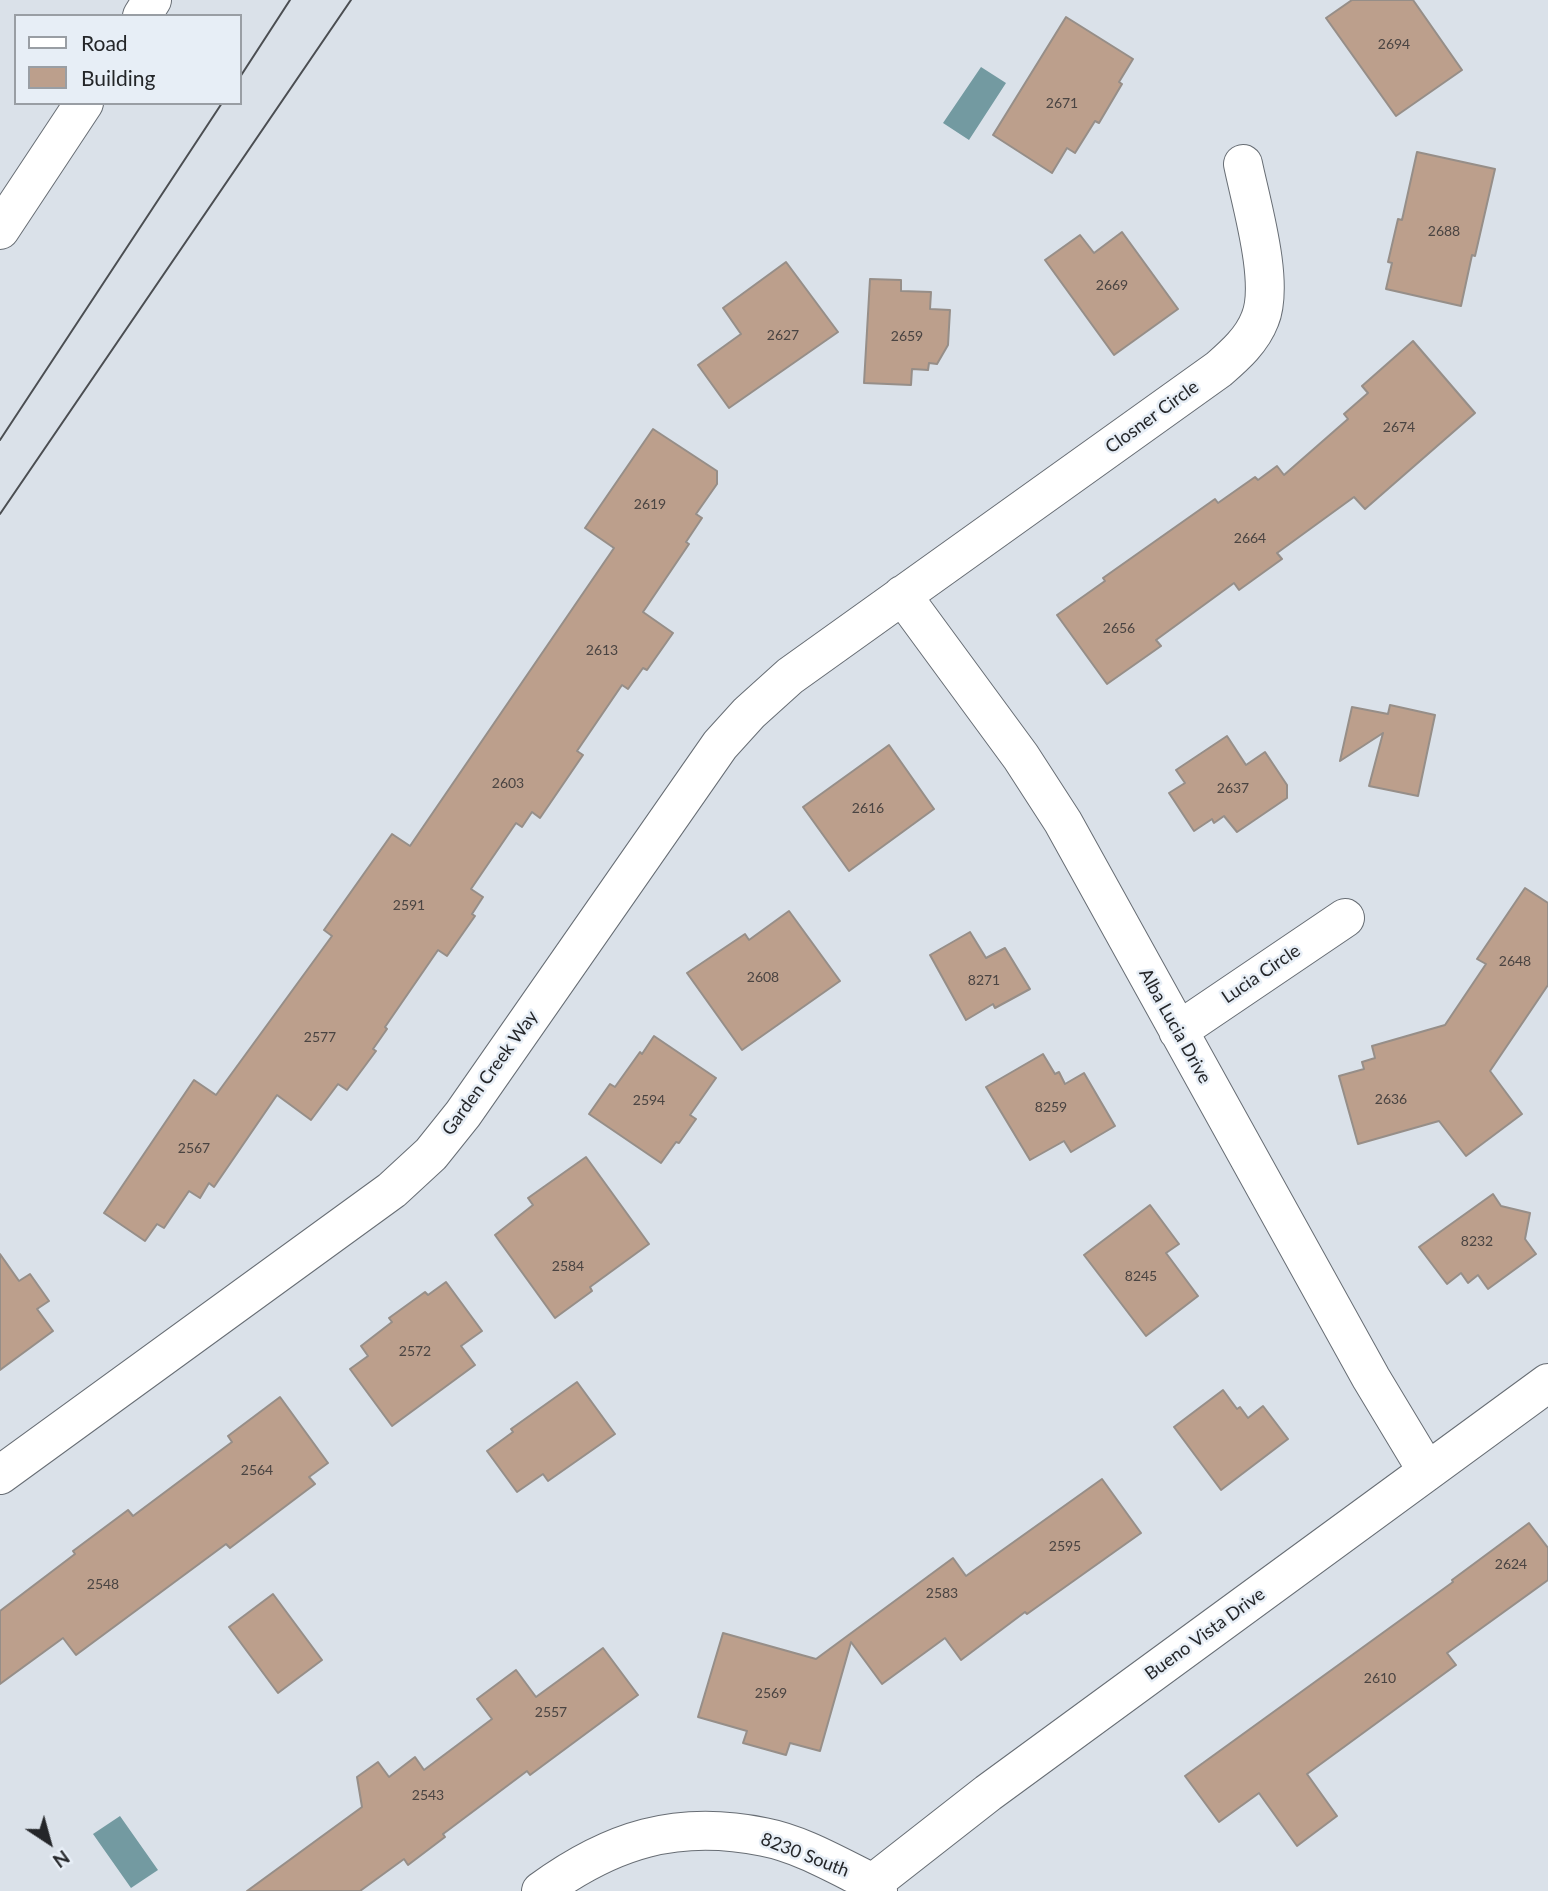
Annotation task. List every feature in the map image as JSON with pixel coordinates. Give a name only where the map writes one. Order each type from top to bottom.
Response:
[{"type":"street","points":[[0,230],[83,105]]},
{"type":"street","name":"Closner Circle","points":[[902,595],[1219,369],[1244,347],[1261,319],[1266,291],[1262,257],[1243,164]]},
{"type":"street","name":"Alba Lucia Drive","points":[[902,595],[1021,757],[1063,822],[1371,1378],[1427,1471]]},
{"type":"street","name":"Garden Creek Way","points":[[0,1475],[392,1190],[431,1154],[463,1114],[720,745],[748,713],[790,677],[902,595]]},
{"type":"street","name":"Lucia Circle","points":[[1178,1031],[1345,918]]},
{"type":"street","name":"Bueno Vista Drive","points":[[875,1887],[988,1793],[1548,1383]]},
{"type":"street","name":"8230 South","points":[[541,1891],[558,1878],[605,1852],[656,1834],[708,1829],[765,1837],[818,1856],[875,1887]]},
{"type":"water","points":[[981,67],[1006,83],[969,140],[943,123]]},
{"type":"water","points":[[120,1816],[158,1870],[131,1888],[93,1834]]},
{"type":"building","points":[[1352,0],[1413,0],[1462,70],[1396,116],[1326,18]]},
{"type":"building","points":[[1066,17],[1133,59],[1099,123],[1095,121],[1075,153],[1067,148],[1052,173],[993,135]]},
{"type":"building","points":[[1417,152],[1495,169],[1461,306],[1386,289],[1392,263],[1388,262],[1398,219],[1402,220]]},
{"type":"building","points":[[1122,232],[1178,309],[1114,355],[1045,260],[1080,235],[1094,253]]},
{"type":"building","points":[[786,262],[838,332],[729,408],[698,365],[741,334],[723,308]]},
{"type":"building","points":[[870,279],[901,280],[901,291],[931,292],[930,309],[950,310],[948,345],[937,364],[929,363],[928,370],[912,369],[911,385],[864,383]]},
{"type":"building","points":[[1413,341],[1475,413],[1365,509],[1354,497],[1277,553],[1282,559],[1239,590],[1234,583],[1156,640],[1161,646],[1107,684],[1057,615],[1105,581],[1103,578],[1215,499],[1218,503],[1255,477],[1258,480],[1277,466],[1284,475],[1348,419],[1344,414],[1368,393],[1362,386]]},
{"type":"building","points":[[653,429],[717,471],[717,484],[696,514],[702,518],[686,542],[689,544],[643,612],[673,633],[647,670],[643,668],[628,689],[622,685],[577,751],[583,755],[540,818],[532,812],[522,827],[516,823],[471,889],[483,897],[472,914],[475,916],[447,956],[438,950],[385,1027],[387,1029],[373,1049],[376,1051],[347,1090],[338,1084],[311,1120],[277,1095],[214,1187],[209,1183],[200,1198],[189,1191],[164,1228],[157,1224],[145,1241],[104,1213],[194,1080],[216,1095],[332,936],[324,930],[392,834],[410,846],[614,548],[585,528]]},
{"type":"building","points":[[1390,705],[1435,715],[1418,796],[1369,786],[1383,733],[1340,761],[1352,707],[1388,714]]},
{"type":"building","points":[[1227,736],[1246,765],[1265,752],[1287,785],[1287,798],[1237,832],[1224,816],[1214,823],[1212,819],[1194,831],[1169,793],[1185,783],[1176,770]]},
{"type":"building","points":[[889,745],[934,809],[849,871],[803,807]]},
{"type":"building","points":[[1525,888],[1548,903],[1548,985],[1490,1071],[1522,1114],[1466,1156],[1439,1121],[1358,1144],[1339,1076],[1364,1069],[1362,1062],[1375,1058],[1372,1046],[1445,1025],[1486,964],[1477,959]]},
{"type":"building","points":[[789,911],[840,981],[742,1050],[687,973],[745,934],[749,940]]},
{"type":"building","points":[[970,932],[986,958],[1005,948],[1030,989],[995,1008],[993,1004],[966,1020],[930,955]]},
{"type":"building","points":[[654,1036],[716,1078],[690,1115],[696,1119],[661,1163],[589,1114],[610,1084],[615,1087]]},
{"type":"building","points":[[1043,1054],[1055,1074],[1059,1072],[1065,1084],[1084,1073],[1115,1126],[1071,1152],[1064,1141],[1030,1160],[986,1087]]},
{"type":"building","points":[[586,1157],[649,1244],[590,1287],[592,1291],[555,1318],[495,1235],[533,1205],[528,1198]]},
{"type":"building","points":[[1493,1194],[1501,1206],[1530,1213],[1525,1239],[1536,1254],[1488,1289],[1478,1275],[1468,1283],[1461,1273],[1447,1284],[1419,1247]]},
{"type":"building","points":[[1150,1205],[1179,1244],[1166,1253],[1198,1296],[1146,1336],[1084,1255]]},
{"type":"building","points":[[0,1254],[19,1281],[30,1274],[49,1301],[37,1309],[53,1331],[0,1370]]},
{"type":"building","points":[[446,1282],[482,1331],[461,1346],[475,1365],[392,1426],[350,1369],[368,1356],[361,1346],[392,1322],[389,1318],[425,1292],[428,1295]]},
{"type":"building","points":[[577,1382],[615,1434],[548,1481],[543,1474],[517,1492],[487,1451],[513,1432],[511,1429]]},
{"type":"building","points":[[1223,1390],[1237,1409],[1240,1407],[1248,1418],[1263,1406],[1288,1439],[1221,1490],[1174,1427]]},
{"type":"building","points":[[280,1397],[328,1463],[309,1477],[315,1484],[230,1548],[226,1544],[76,1655],[63,1638],[0,1684],[0,1611],[128,1510],[133,1516],[232,1442],[228,1436]]},
{"type":"building","points":[[1102,1479],[1141,1533],[1027,1614],[1025,1612],[961,1660],[945,1638],[882,1684],[851,1642],[820,1751],[790,1743],[786,1755],[743,1743],[747,1731],[698,1717],[723,1633],[816,1659],[953,1558],[966,1576]]},
{"type":"building","points":[[1529,1523],[1548,1548],[1548,1580],[1447,1653],[1456,1665],[1307,1774],[1337,1816],[1297,1846],[1259,1793],[1219,1822],[1185,1776],[1453,1582],[1452,1580]]},
{"type":"building","points":[[273,1594],[322,1660],[278,1693],[229,1627]]},
{"type":"building","points":[[603,1648],[638,1695],[530,1775],[527,1771],[443,1834],[445,1837],[408,1865],[404,1859],[360,1891],[247,1891],[362,1807],[357,1777],[378,1762],[389,1777],[415,1757],[424,1770],[492,1719],[477,1699],[516,1670],[536,1697]]},
{"type":"tram line","points":[[242,74],[290,0]]},
{"type":"tram line","points":[[0,514],[351,0]]},
{"type":"tram line","points":[[0,440],[221,105]]}]
